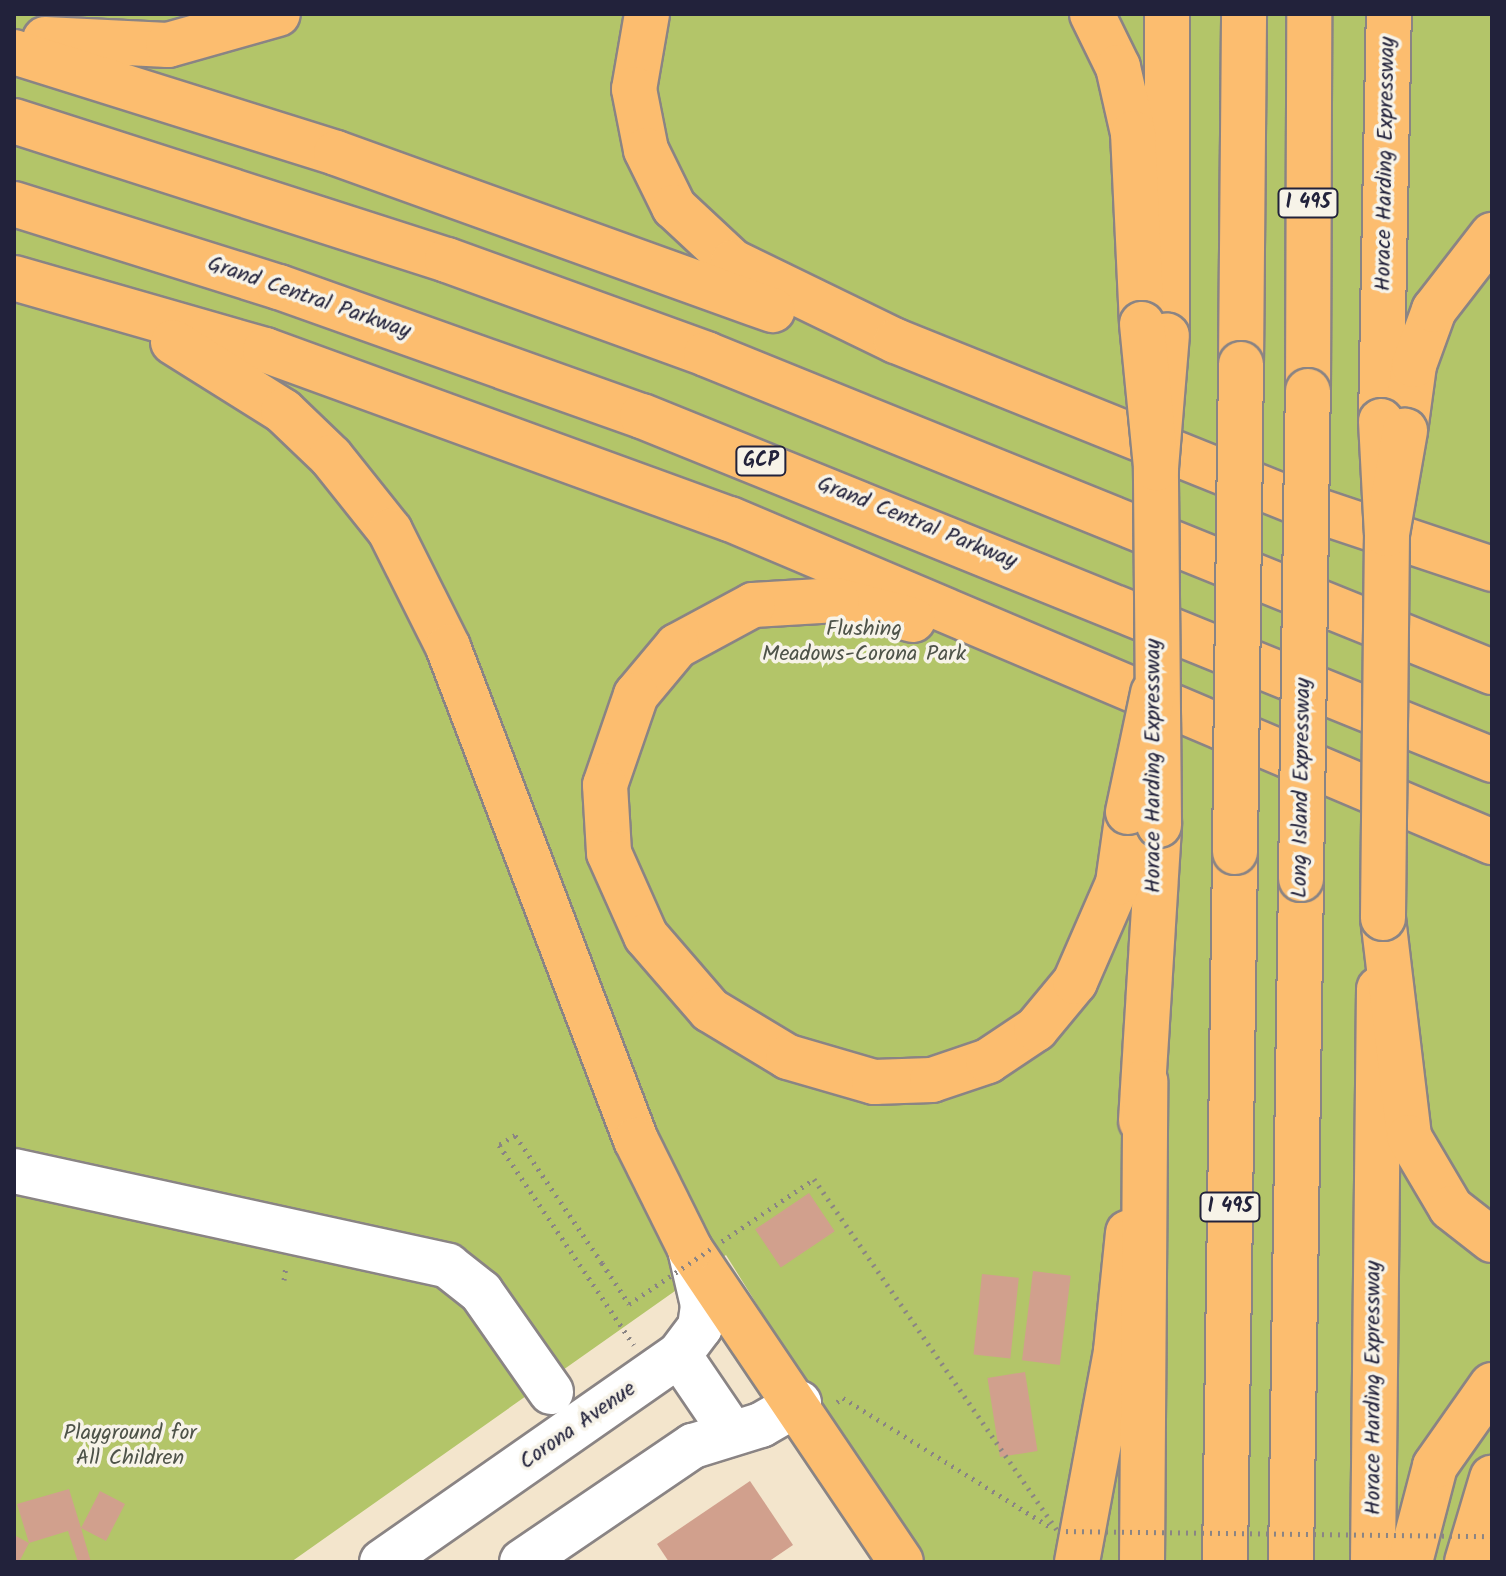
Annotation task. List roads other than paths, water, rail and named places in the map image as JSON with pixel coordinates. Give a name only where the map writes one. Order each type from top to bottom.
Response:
[{"type":"main road","points":[[14,34],[168,45],[278,14]]},
{"type":"main road","points":[[647,14],[636,60],[638,121],[674,207],[733,262],[896,341],[1316,510],[1492,569]]},
{"type":"main road","points":[[1092,14],[1118,67],[1133,133],[1155,329]]},
{"type":"main road","points":[[1155,329],[1167,14]]},
{"type":"main road","name":"I 495","points":[[1225,1562],[1244,14]]},
{"type":"main road","name":"Long Island Expressway","points":[[1291,1562],[1308,391],[1309,14]]},
{"type":"main road","name":"Horace Harding Expressway","points":[[1373,1562],[1387,534],[1393,426],[1389,14]]},
{"type":"main road","points":[[14,52],[336,153],[773,310],[896,341]]},
{"type":"main road","points":[[14,121],[291,207],[680,344],[1492,672]]},
{"type":"main road","name":"Grand Central Parkway","points":[[14,204],[279,287],[669,426],[1492,760]]},
{"type":"main road","points":[[1393,426],[1434,310],[1492,235]]},
{"type":"main road","points":[[14,279],[265,350],[583,463],[1052,650],[1425,816],[1492,842]]},
{"type":"main road","points":[[14,279],[223,367],[308,433],[390,531],[448,647],[631,1127],[690,1249],[813,1406],[901,1562]]},
{"type":"main road","name":"Horace Harding Expressway","points":[[1067,1546],[1116,1351],[1145,1081],[1143,818],[1165,702],[1156,468],[1155,329]]},
{"type":"main road","points":[[1316,510],[1492,598]]},
{"type":"main road","points":[[1143,818],[1107,917],[1057,1007],[988,1061],[932,1080],[874,1082],[763,1046],[681,982],[617,881],[605,785],[622,723],[656,667],[725,615],[782,600],[837,600],[892,613],[1037,673],[1165,702]]},
{"type":"main road","points":[[1425,816],[1492,851]]},
{"type":"main road","points":[[1383,918],[1409,1137],[1451,1208],[1492,1240]]},
{"type":"main road","points":[[1142,1562],[1145,1081]]},
{"type":"main road","points":[[1410,1562],[1435,1466],[1492,1385]]},
{"type":"main road","points":[[1467,1562],[1492,1478]]},
{"type":"street","points":[[14,1171],[448,1266],[481,1292],[551,1392]]},
{"type":"street","name":"Corona Avenue","points":[[382,1562],[679,1355],[700,1327],[703,1305],[690,1249]]},
{"type":"street","points":[[679,1355],[732,1433]]},
{"type":"street","points":[[522,1562],[693,1446],[813,1406]]},
{"type":"park label","name":"Flushing Meadows-Corona Park","points":[[864,642]]},
{"type":"park label","name":"Playground for All Children","points":[[130,1446]]}]
